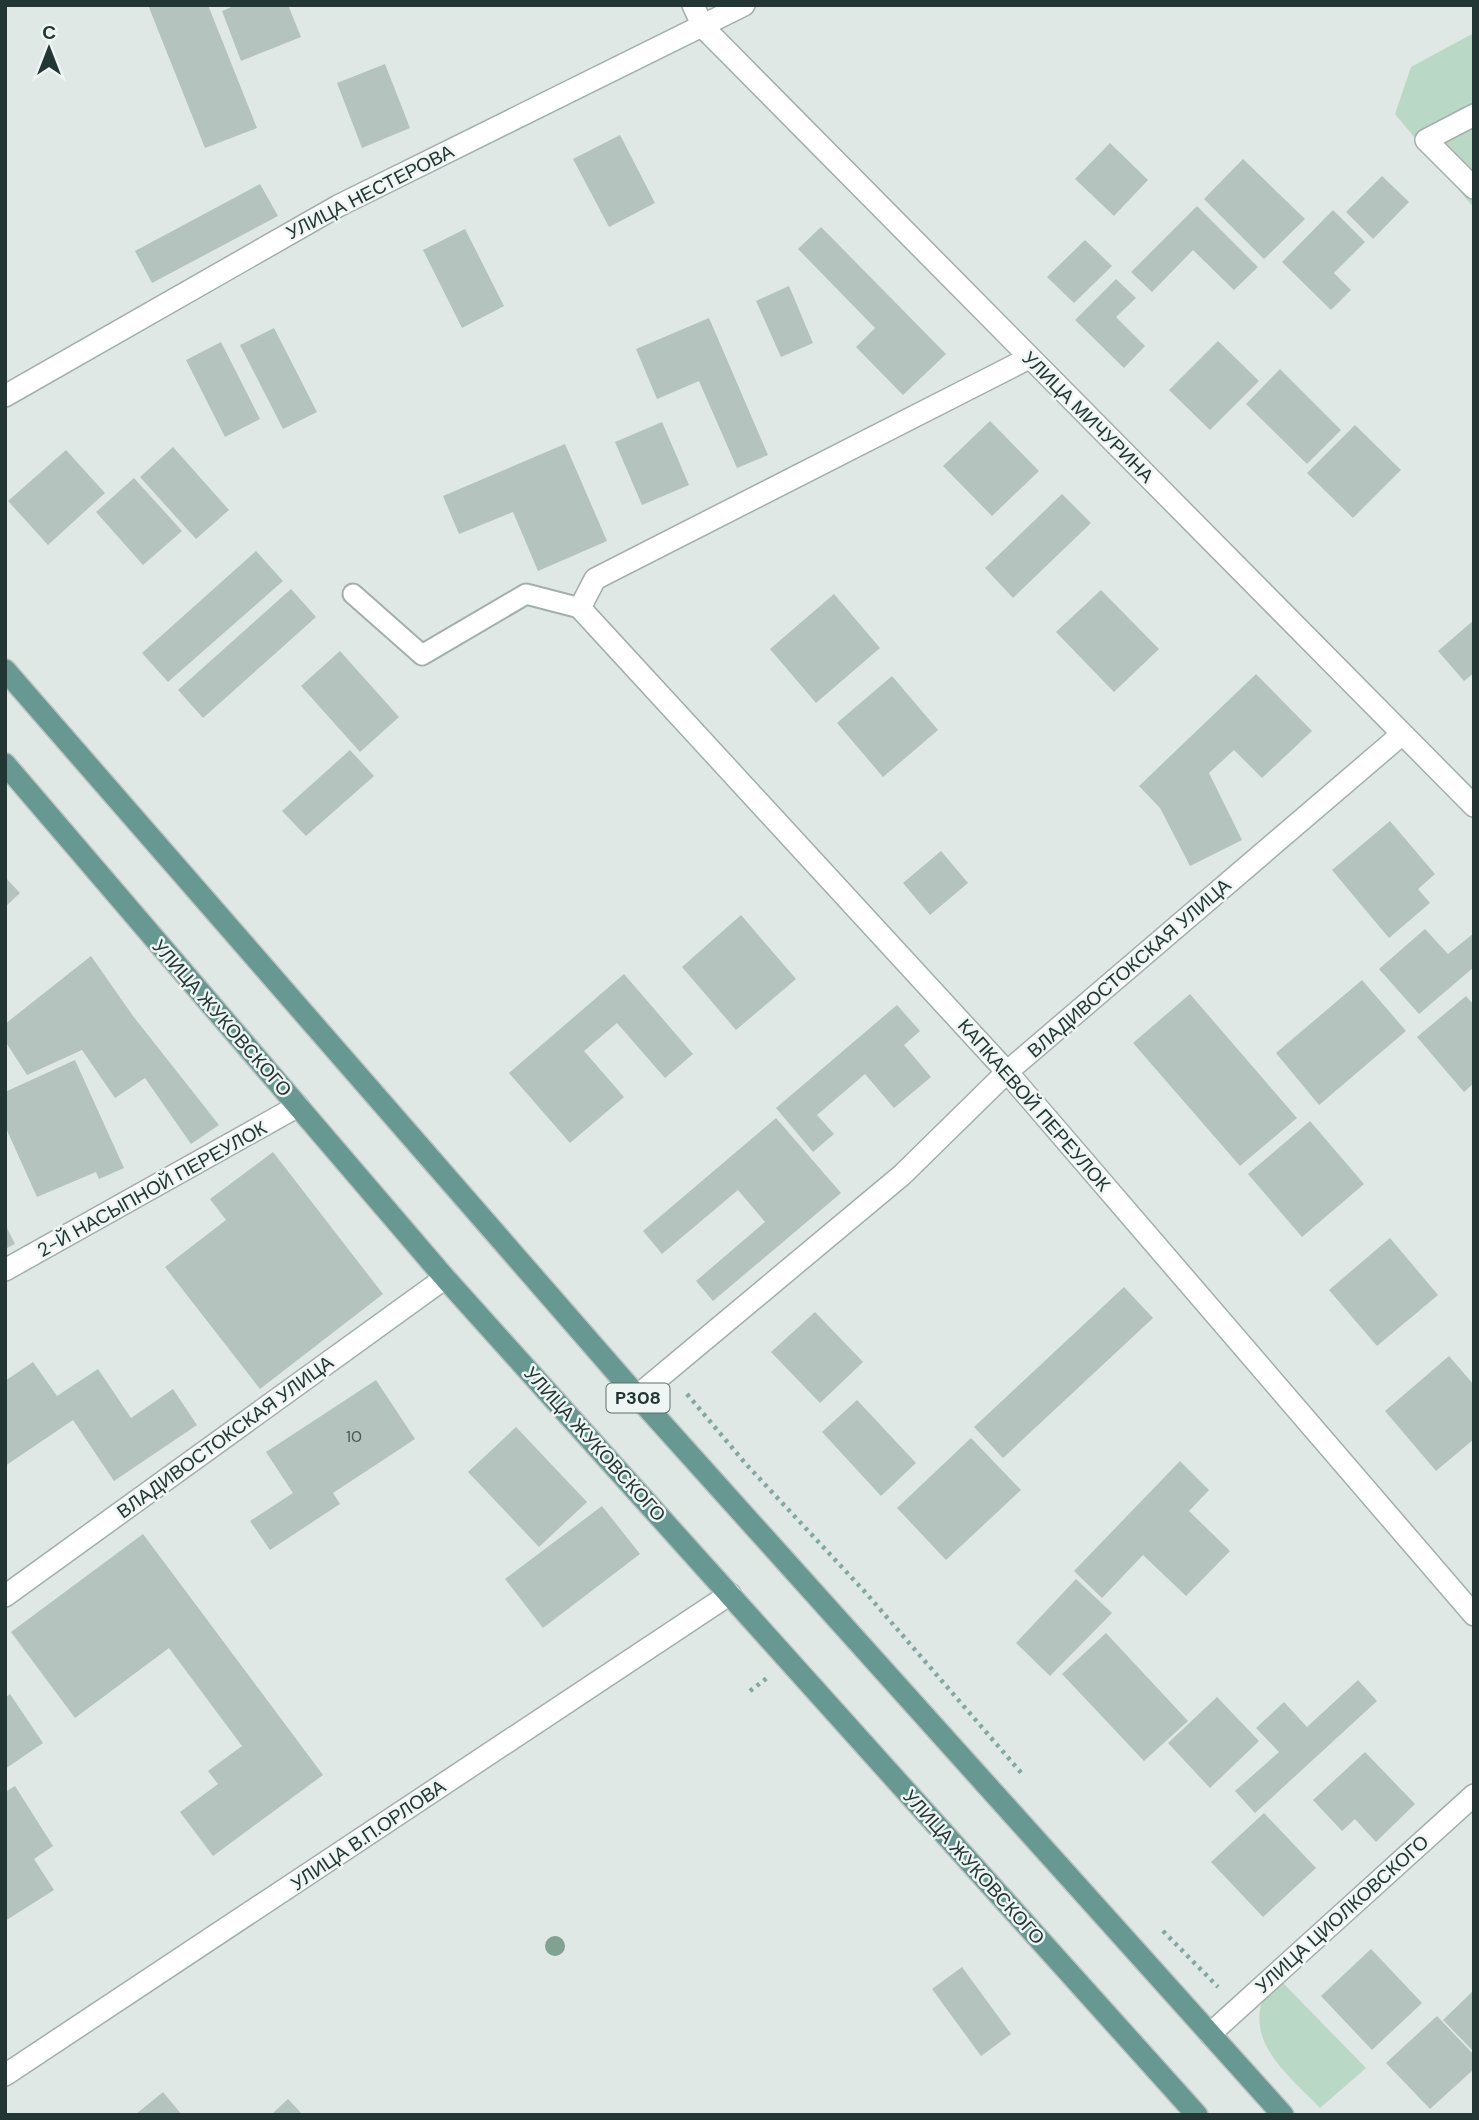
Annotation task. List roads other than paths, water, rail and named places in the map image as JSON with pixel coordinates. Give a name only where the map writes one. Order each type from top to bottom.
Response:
[{"type":"main road","name":"P308","points":[[5,670],[637,1396],[1283,2115]]},
{"type":"main road","name":"УЛИЦА ЖУКОВСКОГО","points":[[5,764],[445,1278],[1197,2115]]},
{"type":"street","points":[[693,5],[703,27]]},
{"type":"street","name":"УЛИЦА НЕСТЕРОВА","points":[[5,396],[338,206],[744,5]]},
{"type":"street","name":"УЛИЦА МИЧУРИНА","points":[[703,27],[1474,806]]},
{"type":"street","points":[[1474,115],[1426,140],[1474,188]]},
{"type":"street","points":[[580,608],[595,579],[1029,358]]},
{"type":"street","name":"КАПКАЕВОЙ ПЕРЕУЛОК","points":[[580,608],[1007,1072],[1474,1615]]},
{"type":"street","name":"ВЛАДИВОСТОКСКАЯ УЛИЦА","points":[[637,1396],[902,1175],[1007,1072],[1401,735]]},
{"type":"street","name":"2-Й НАСЫПНОЙ ПЕРЕУЛОК","points":[[5,1270],[298,1106]]},
{"type":"street","name":"ВЛАДИВОСТОКСКАЯ УЛИЦА","points":[[5,1596],[445,1278]]},
{"type":"street","name":"УЛИЦА В.П.ОРЛОВА","points":[[5,2075],[730,1594]]},
{"type":"street","name":"УЛИЦА ЦИОЛКОВСКОГО","points":[[1210,2034],[1474,1795]]},
{"type":"lane","points":[[354,593],[422,654],[526,594],[580,608]]}]
